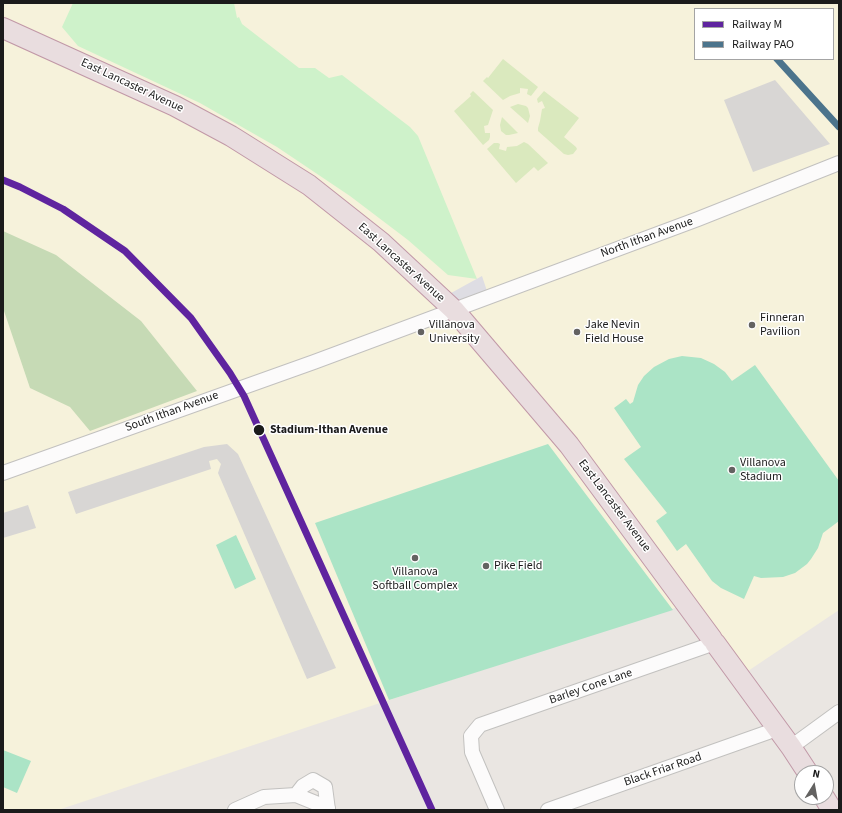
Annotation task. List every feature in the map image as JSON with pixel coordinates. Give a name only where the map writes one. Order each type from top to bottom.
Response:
[{"type":"highway","name":"East Lancaster Avenue","points":[[3,28],[175,106],[259,154],[309,185],[381,242],[454,310],[569,445],[803,765]]},
{"type":"street","name":"North Ithan Avenue","points":[[454,310],[698,219],[839,163]]},
{"type":"street","name":"South Ithan Avenue","points":[[3,474],[454,310]]},
{"type":"street","name":"Barley Cone Lane","points":[[497,810],[472,752],[471,736],[480,725],[713,641]]},
{"type":"street","points":[[791,747],[839,712]]},
{"type":"street","name":"Black Friar Road","points":[[548,810],[777,730]]},
{"type":"street","points":[[296,795],[303,786],[313,780],[325,787],[328,809]]},
{"type":"street","points":[[235,810],[264,797],[296,795],[328,809]]},
{"type":"shaded area","name":"Villanova University","points":[[3,3],[839,3],[839,610],[739,677],[687,604],[389,700],[58,810],[3,810]]},
{"type":"shaded area","points":[[775,80],[830,144],[753,172],[724,100]]},
{"type":"shaded area","points":[[482,276],[489,297],[454,310],[442,298]]},
{"type":"shaded area","points":[[227,444],[238,454],[336,668],[307,679],[218,473],[221,464],[217,459],[209,461],[211,469],[76,514],[68,492],[204,447]]},
{"type":"shaded area","points":[[28,505],[36,528],[3,538],[3,513]]},
{"type":"green space","points":[[73,3],[234,3],[237,18],[239,17],[242,24],[299,68],[315,68],[329,78],[342,75],[410,127],[418,136],[477,279],[448,275],[408,240],[350,196],[277,147],[200,103],[78,46],[62,27]]},
{"type":"green space","points":[[503,59],[538,87],[531,96],[527,94],[528,89],[520,88],[520,93],[503,100],[483,81],[487,77],[488,78]]},
{"type":"green space","points":[[473,91],[493,110],[488,125],[484,126],[485,133],[490,133],[490,137],[489,140],[483,145],[454,111],[471,96],[470,94]]},
{"type":"green space","points":[[544,91],[579,118],[564,137],[576,147],[577,149],[573,154],[564,154],[538,131],[542,109],[545,108],[542,101],[538,103],[537,99]]},
{"type":"green space","points":[[518,104],[528,108],[530,116],[528,123],[510,107]]},
{"type":"green space","points":[[502,117],[518,133],[506,135],[501,131],[500,125]]},
{"type":"green space","points":[[524,142],[548,163],[538,171],[534,167],[516,183],[487,149],[494,143],[498,143],[500,144],[499,149],[506,151],[507,147],[517,146]]},
{"type":"green space","points":[[3,231],[56,255],[141,321],[197,391],[90,431],[70,407],[30,388],[3,308]]},
{"type":"green space","name":"Villanova Stadium","points":[[682,356],[701,358],[714,364],[725,372],[732,381],[755,365],[839,481],[839,521],[823,533],[818,548],[807,564],[795,573],[783,577],[761,578],[754,576],[744,599],[721,588],[712,581],[686,544],[677,551],[656,521],[667,513],[624,459],[641,447],[614,408],[626,399],[630,404],[633,402],[638,385],[644,376],[654,367],[669,359]]},
{"type":"green space","name":"Pike Field","points":[[548,444],[673,610],[389,700],[315,523]]},
{"type":"green space","points":[[236,535],[256,579],[235,589],[216,545]]},
{"type":"green space","points":[[3,750],[31,761],[17,793],[3,787]]},
{"type":"rail line","name":"PAO","points":[[778,60],[839,127]]},
{"type":"rail line","name":"M","points":[[3,180],[63,209],[125,251],[191,318],[230,373],[244,396],[432,810]]},
{"type":"place","name":"Finneran Pavilion","points":[[752,325]]},
{"type":"place","name":"Villanova University","points":[[421,332]]},
{"type":"place","name":"Jake Nevin Field House","points":[[577,332]]},
{"type":"place","name":"Stadium-Ithan Avenue","points":[[259,430]]},
{"type":"place","name":"Villanova Stadium","points":[[732,470]]},
{"type":"place","name":"Villanova Softball Complex","points":[[415,558]]},
{"type":"place","name":"Pike Field","points":[[486,566]]}]
